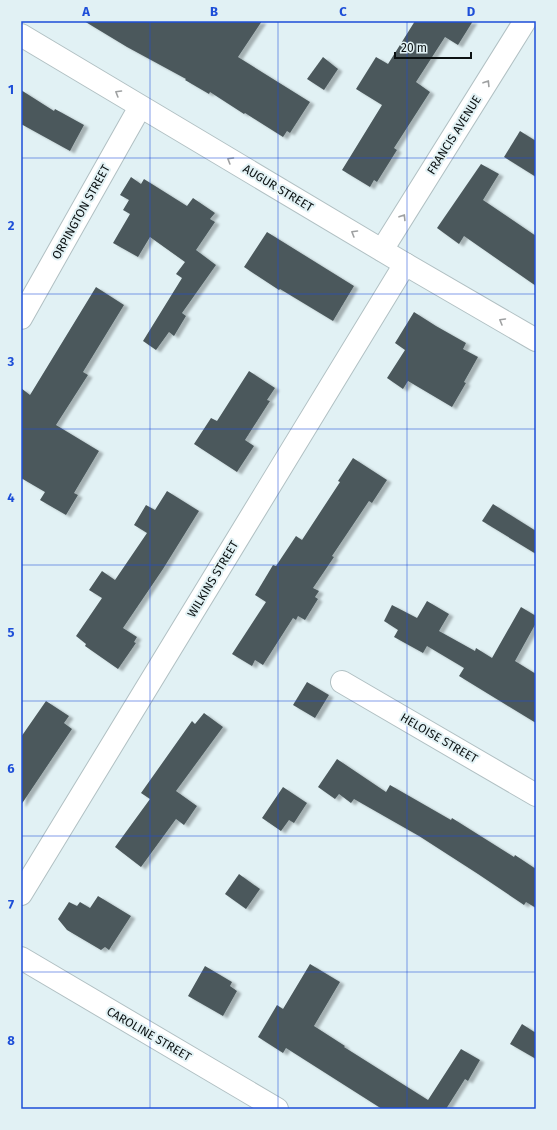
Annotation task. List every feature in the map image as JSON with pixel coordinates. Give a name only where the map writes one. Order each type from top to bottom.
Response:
[{"type":"street","name":"FRANCIS AVENUE","points":[[382,250],[526,21]]},
{"type":"street","name":"AUGUR STREET","points":[[21,35],[405,264],[536,340]]},
{"type":"street","name":"ORPINGTON STREET","points":[[21,318],[140,107]]},
{"type":"street","name":"WILKINS STREET","points":[[21,894],[405,264]]},
{"type":"street","name":"HELOISE STREET","points":[[342,682],[536,795]]},
{"type":"street","name":"CAROLINE STREET","points":[[21,958],[277,1109]]},
{"type":"building","points":[[84,21],[262,21],[238,57],[310,102],[290,133],[287,131],[283,137],[210,92],[209,94],[185,80],[186,79],[127,47]]},
{"type":"building","points":[[415,21],[473,21],[458,45],[445,37],[416,82],[430,92],[394,148],[397,150],[377,182],[374,180],[370,187],[342,170],[382,105],[356,89],[376,57],[388,64]]},
{"type":"building","points":[[323,57],[338,69],[324,90],[307,79]]},
{"type":"building","points":[[21,90],[54,111],[55,109],[84,125],[70,151],[21,124]]},
{"type":"building","points":[[520,131],[536,141],[536,177],[504,157]]},
{"type":"building","points":[[481,164],[499,174],[483,200],[536,236],[536,286],[464,236],[459,244],[437,228]]},
{"type":"building","points":[[131,177],[141,184],[144,179],[187,206],[193,198],[215,213],[210,219],[215,222],[196,250],[216,265],[182,313],[186,316],[174,336],[169,332],[156,350],[143,341],[182,278],[176,274],[185,262],[150,237],[138,257],[113,243],[130,214],[123,210],[129,200],[120,195]]},
{"type":"building","points":[[267,232],[354,286],[333,321],[280,289],[279,290],[244,267]]},
{"type":"building","points":[[96,287],[124,305],[83,372],[88,375],[56,425],[99,451],[74,493],[78,495],[66,515],[40,500],[45,492],[21,478],[21,388],[30,395]]},
{"type":"building","points":[[414,312],[466,343],[463,349],[478,357],[464,382],[466,383],[452,407],[408,381],[403,389],[387,378],[405,350],[395,343]]},
{"type":"building","points":[[249,371],[275,388],[267,400],[270,401],[245,440],[254,446],[237,472],[194,444],[211,418],[217,421]]},
{"type":"building","points":[[353,458],[387,480],[372,503],[369,501],[332,556],[334,557],[313,588],[319,591],[315,597],[318,599],[305,620],[298,616],[296,620],[293,618],[263,665],[255,660],[252,666],[232,654],[266,602],[255,595],[273,565],[276,566],[296,536],[302,540],[340,482],[338,481]]},
{"type":"building","points":[[167,491],[199,511],[163,569],[123,628],[137,637],[134,642],[136,643],[118,669],[85,646],[86,644],[76,636],[102,598],[89,590],[102,571],[115,580],[147,533],[134,525],[146,505],[155,510]]},
{"type":"building","points":[[493,504],[536,531],[536,554],[482,521]]},
{"type":"building","points":[[427,601],[449,614],[439,631],[475,651],[476,648],[492,658],[521,607],[536,616],[536,623],[515,661],[536,674],[536,723],[459,676],[464,668],[427,646],[423,653],[394,637],[398,630],[384,621],[392,605],[417,618]]},
{"type":"building","points":[[307,682],[329,695],[315,718],[293,705]]},
{"type":"building","points":[[46,701],[69,716],[64,723],[72,729],[21,805],[21,737]]},
{"type":"building","points":[[204,713],[223,727],[176,791],[197,806],[184,825],[176,819],[141,867],[115,847],[150,799],[141,793],[192,721],[195,724]]},
{"type":"building","points":[[337,759],[386,792],[390,785],[451,820],[452,818],[536,869],[536,908],[526,902],[524,905],[419,836],[354,799],[351,803],[339,794],[335,799],[318,787]]},
{"type":"building","points":[[283,787],[307,803],[294,823],[289,820],[281,831],[262,818]]},
{"type":"building","points":[[239,874],[260,889],[246,909],[225,894]]},
{"type":"building","points":[[98,896],[131,916],[109,950],[105,947],[101,950],[67,930],[58,919],[69,902],[77,906],[80,902],[90,908]]},
{"type":"building","points":[[310,964],[340,982],[314,1026],[345,1046],[344,1047],[428,1100],[461,1049],[480,1060],[468,1081],[465,1079],[446,1109],[382,1109],[286,1048],[283,1053],[258,1037],[277,1005],[283,1009]]},
{"type":"building","points":[[205,966],[232,982],[230,986],[237,991],[223,1016],[188,996]]},
{"type":"building","points":[[522,1024],[536,1033],[536,1059],[510,1044]]}]
